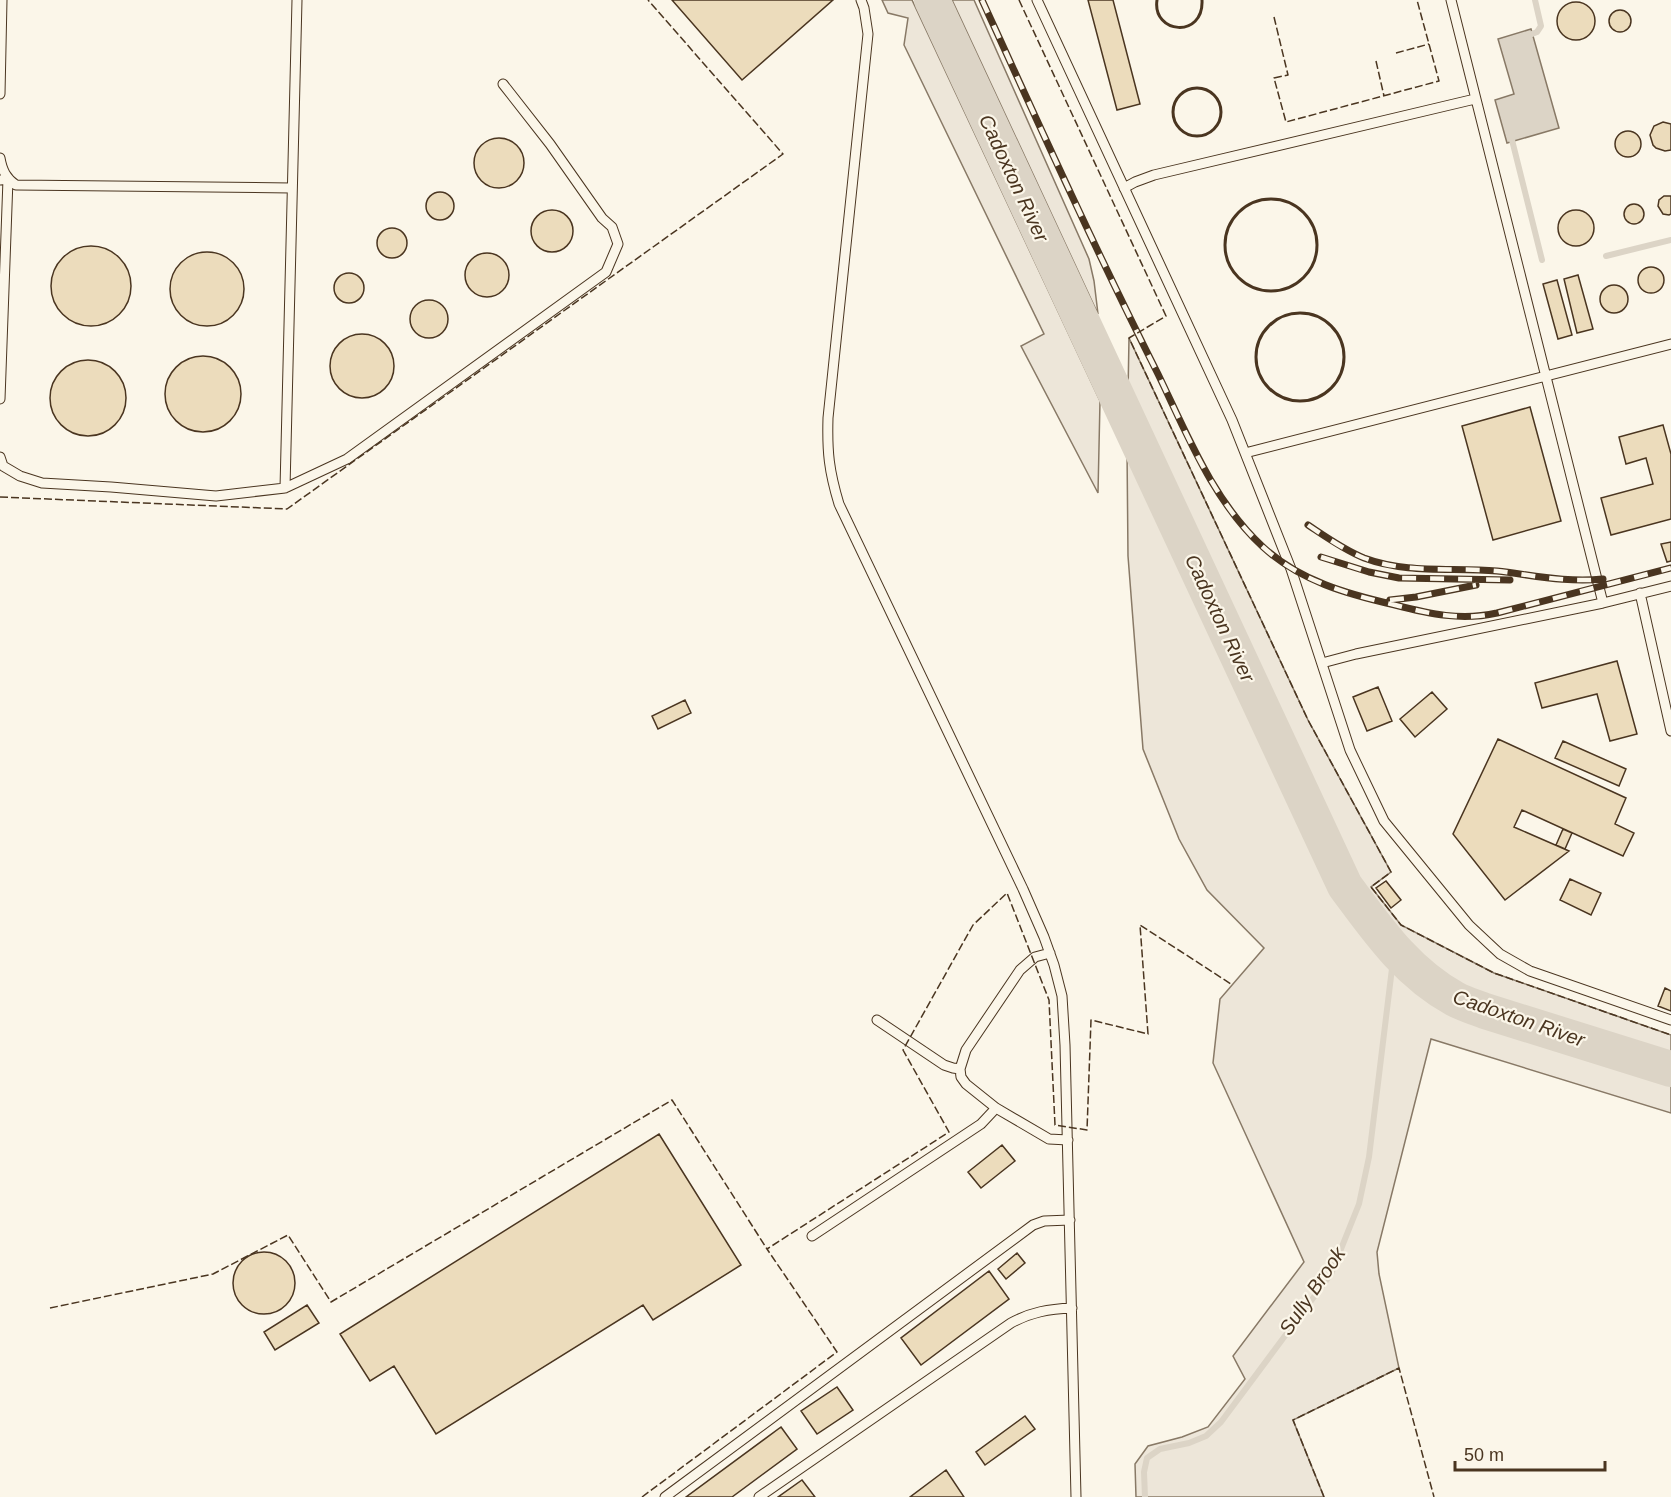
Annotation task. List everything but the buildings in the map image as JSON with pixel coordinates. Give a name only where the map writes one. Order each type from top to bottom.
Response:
[{"type":"lane","points":[[0,94],[2,0]]},
{"type":"lane","points":[[285,488],[297,0]]},
{"type":"lane","points":[[861,0],[868,34],[828,418],[827,451],[831,477],[839,504],[1023,889],[1050,953],[1062,996],[1068,1140],[1076,1497]]},
{"type":"lane","points":[[1037,0],[1227,410],[1291,568],[1350,750],[1384,821],[1469,926],[1515,964],[1671,1020]]},
{"type":"lane","points":[[1450,0],[1604,603]]},
{"type":"lane","points":[[0,457],[3,466],[20,476],[42,483],[216,496],[285,488],[347,459],[606,272],[618,244],[612,227],[602,218],[550,144],[503,84]]},
{"type":"lane","points":[[1124,188],[1154,175],[1476,99]]},
{"type":"lane","points":[[0,158],[4,180],[0,399]]},
{"type":"lane","points":[[4,180],[16,185],[37,186],[291,188]]},
{"type":"lane","points":[[1245,453],[1671,344]]},
{"type":"lane","points":[[1322,663],[1604,603],[1671,585]]},
{"type":"lane","points":[[1640,593],[1671,731]]},
{"type":"lane","points":[[1050,953],[1035,957],[1020,970],[966,1050],[960,1069],[966,1084],[996,1108],[1049,1139],[1068,1140]]},
{"type":"lane","points":[[877,1020],[944,1065],[960,1069]]},
{"type":"lane","points":[[812,1236],[981,1124],[996,1108]]},
{"type":"lane","points":[[664,1497],[1033,1225],[1044,1221],[1070,1220]]},
{"type":"lane","points":[[759,1497],[1011,1323],[1041,1310],[1072,1308]]},
{"type":"shaded area","points":[[882,0],[912,0],[1100,401],[1098,493],[1021,346],[1044,334],[904,45],[908,18],[888,13]]},
{"type":"shaded area","points":[[952,0],[974,0],[1089,259],[1098,314]]},
{"type":"shaded area","points":[[1531,29],[1559,128],[1507,143],[1495,100],[1514,94],[1498,39]]},
{"type":"shaded area","points":[[1129,338],[1308,720],[1391,872],[1371,887],[1401,925],[1494,973],[1671,1035],[1671,1113],[1431,1039],[1377,1252],[1379,1274],[1399,1368],[1293,1420],[1324,1497],[1136,1497],[1135,1464],[1148,1446],[1208,1427],[1245,1379],[1233,1356],[1304,1262],[1213,1063],[1220,999],[1264,948],[1207,890],[1179,839],[1143,749],[1128,556]]},
{"type":"waterway","name":"Cadoxton River","points":[[932,0],[1345,886],[1381,934],[1407,963],[1455,999],[1485,1011],[1671,1069]]},
{"type":"waterway","points":[[1532,34],[1537,32],[1541,26],[1535,0]]},
{"type":"waterway","points":[[1511,136],[1542,260]]},
{"type":"waterway","points":[[1606,256],[1671,240]]},
{"type":"waterway","name":"Sully Brook","points":[[1145,1497],[1144,1472],[1147,1458],[1160,1449],[1189,1443],[1206,1436],[1221,1422],[1331,1274],[1359,1204],[1369,1157],[1394,952]]},
{"type":"railway","points":[[982,0],[1090,235],[1203,466],[1215,488],[1245,529],[1277,559],[1308,577],[1342,591],[1421,611],[1458,616],[1497,613],[1671,568]]},
{"type":"railway","points":[[1308,525],[1357,555],[1380,563],[1413,568],[1497,571],[1563,579],[1603,579]]},
{"type":"railway","points":[[1321,557],[1369,572],[1399,578],[1510,580]]},
{"type":"railway","points":[[1390,600],[1476,585]]},
{"type":"fence","points":[[0,497],[287,509],[783,154],[648,0]]},
{"type":"fence","points":[[1019,0],[1166,316],[1129,338],[1308,720],[1391,872],[1371,887],[1401,925],[1494,973],[1671,1035]]},
{"type":"fence","points":[[1274,17],[1288,75],[1274,78],[1286,122],[1439,81],[1417,0]]},
{"type":"fence","points":[[1396,53],[1429,44]]},
{"type":"fence","points":[[1376,61],[1384,96]]},
{"type":"fence","points":[[642,1497],[837,1352],[767,1249],[949,1132],[903,1050],[973,925],[1007,893],[1049,1000],[1055,1125],[1087,1130],[1091,1020],[1148,1034],[1140,925],[1231,984]]},
{"type":"fence","points":[[50,1308],[213,1274],[288,1235],[331,1302],[672,1100],[767,1249]]},
{"type":"fence","points":[[1324,1497],[1293,1420],[1399,1368],[1434,1497]]},
{"type":"wall","points":[[1157,0],[1162,20],[1178,27],[1187,26],[1195,21],[1200,13],[1202,0]]},
{"type":"wall","points":[[1197,88],[1214,95],[1221,112],[1214,129],[1197,136],[1180,129],[1173,112],[1180,95],[1197,88]]},
{"type":"wall","points":[[1271,199],[1288,203],[1303,213],[1313,228],[1317,245],[1313,262],[1303,277],[1288,287],[1271,291],[1254,287],[1239,277],[1229,262],[1225,245],[1229,228],[1239,213],[1254,203],[1271,199]]},
{"type":"wall","points":[[1300,313],[1325,320],[1337,332],[1344,357],[1337,382],[1325,394],[1300,401],[1275,394],[1263,382],[1256,357],[1263,332],[1275,320],[1300,313]]}]
